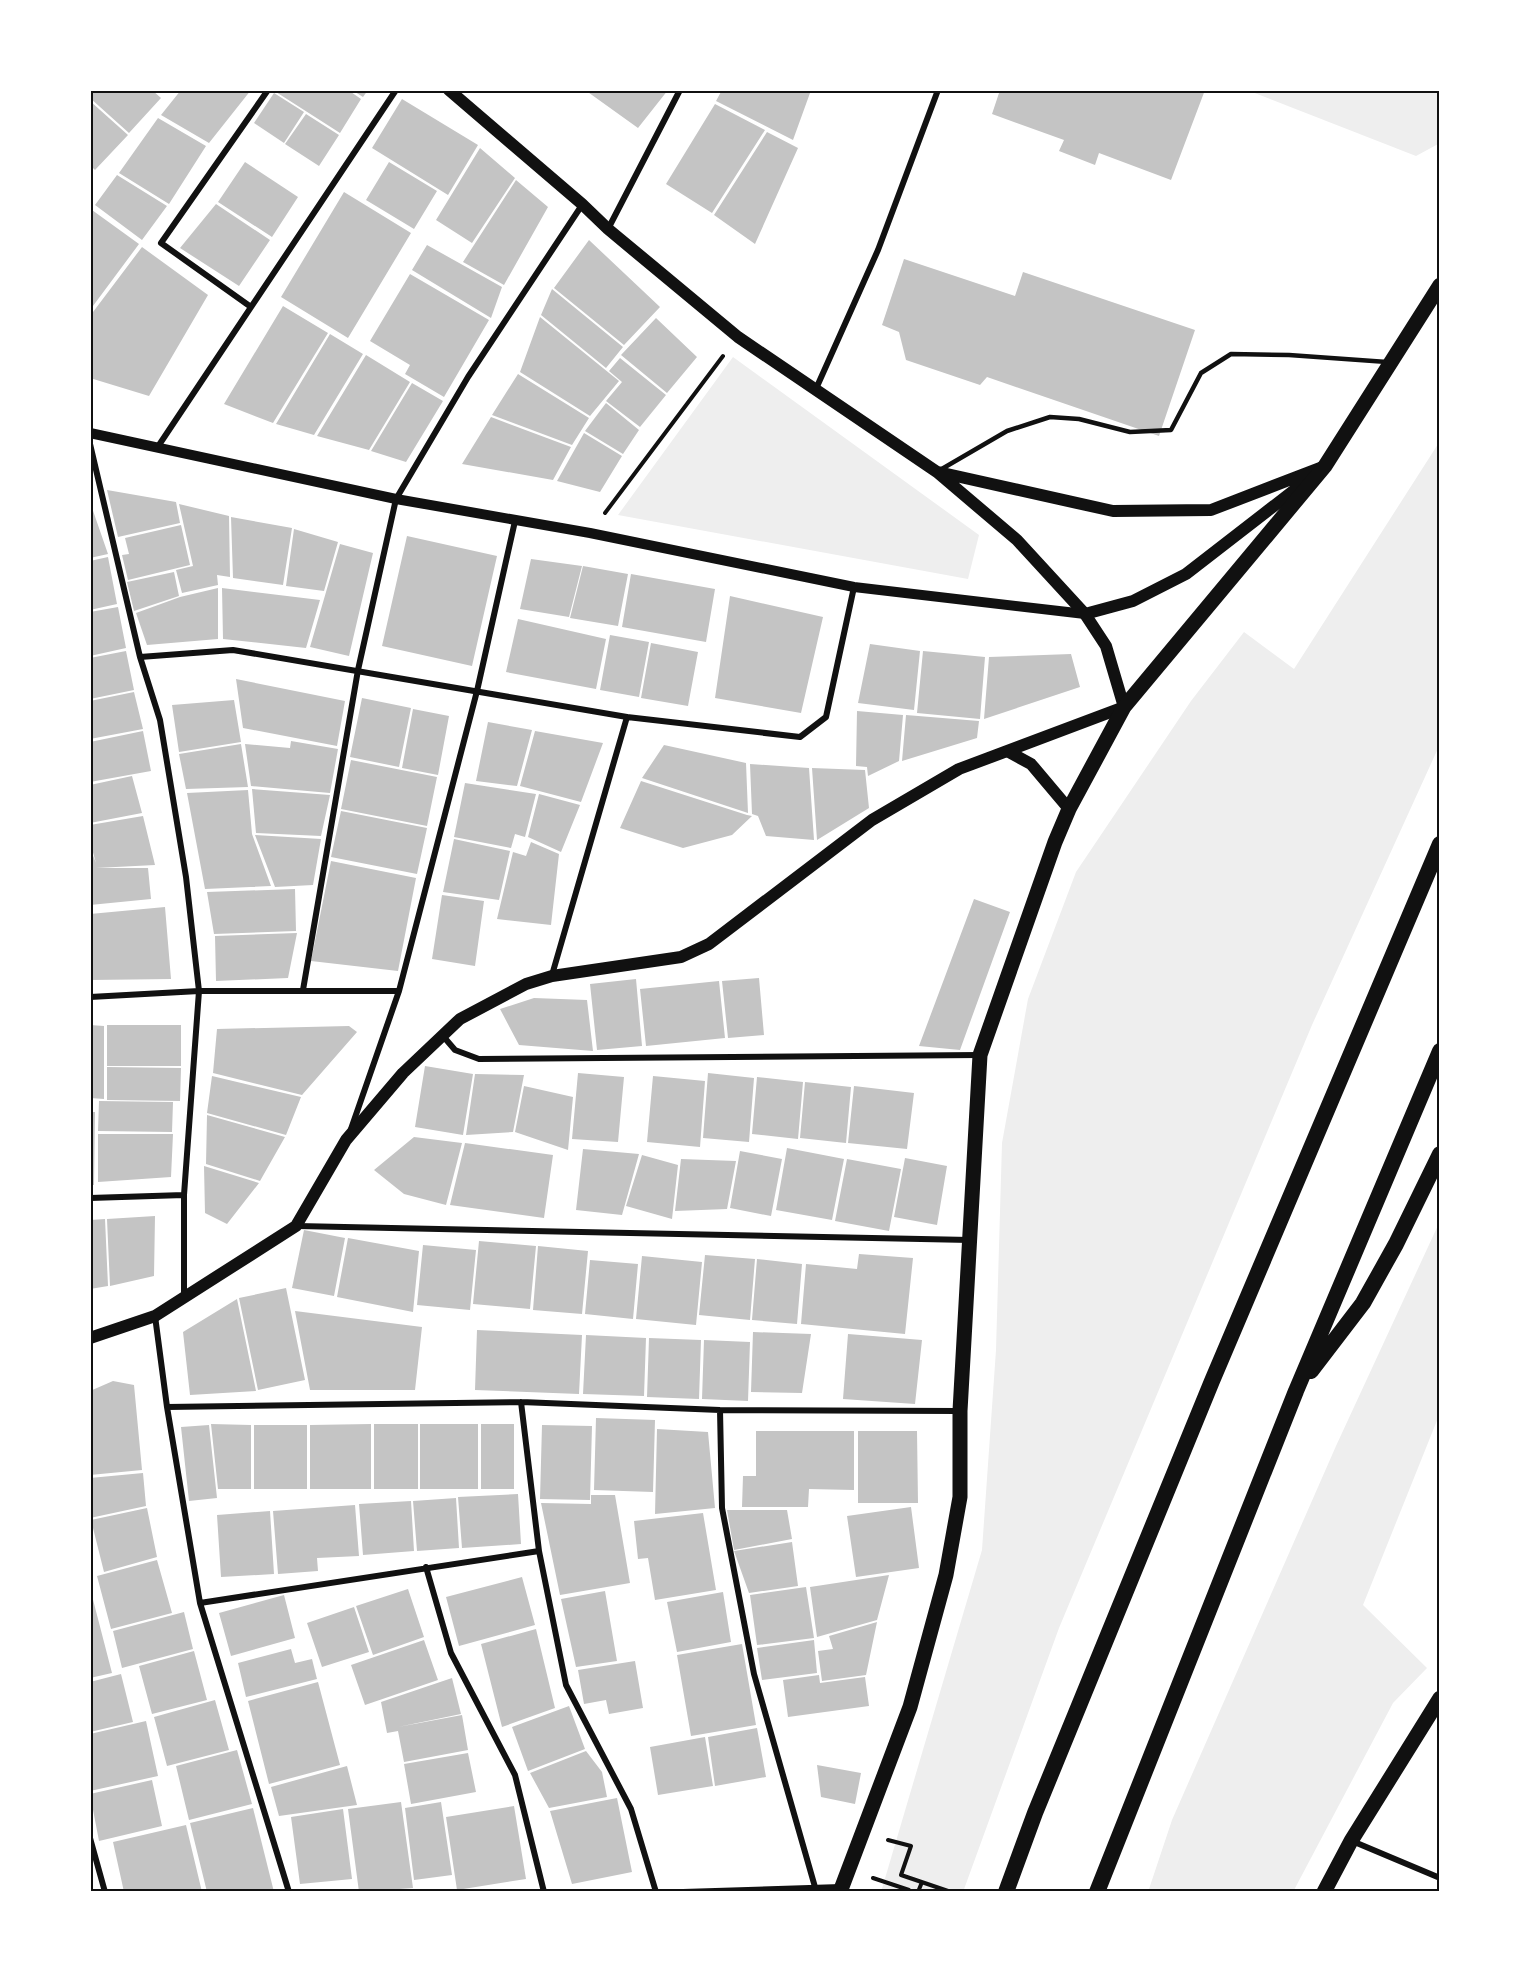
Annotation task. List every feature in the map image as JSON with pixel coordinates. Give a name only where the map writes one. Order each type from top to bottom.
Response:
[{"type":"highway","points":[[1006,1892],[1035,1813],[1212,1381],[1440,844]]},
{"type":"highway","points":[[1097,1892],[1296,1391],[1440,1051]]},
{"type":"highway","points":[[1296,1391],[1363,1303],[1396,1244],[1440,1154]]},
{"type":"main road","points":[[449,90],[608,229],[738,337],[937,472],[1017,540],[1085,614],[1106,646],[1124,707]]},
{"type":"main road","points":[[841,1889],[910,1707],[946,1575],[960,1497],[960,1411],[980,1055],[1068,809],[1124,707],[1325,466],[1440,285]]},
{"type":"main road","points":[[937,472],[1113,511],[1211,510],[1325,466]]},
{"type":"main road","points":[[1085,614],[1133,601],[1186,574],[1325,466]]},
{"type":"main road","points":[[90,1338],[155,1316],[296,1226],[346,1140],[403,1073],[441,1034],[470,1014],[526,984],[552,976],[681,957],[709,944],[872,820],[959,770],[1124,707]]},
{"type":"main road","points":[[1009,752],[1031,764],[1068,809]]},
{"type":"main road","points":[[1324,1892],[1351,1841],[1440,1698]]},
{"type":"street","points":[[251,307],[161,243],[268,90]]},
{"type":"street","points":[[157,448],[396,90]]},
{"type":"street","points":[[608,229],[680,90]]},
{"type":"street","points":[[815,391],[878,250],[938,90]]},
{"type":"street","points":[[303,990],[358,670],[396,499],[468,377],[582,204]]},
{"type":"street","points":[[90,433],[396,499],[590,533],[854,587],[1085,614]]},
{"type":"street","points":[[90,444],[140,657],[160,720],[186,877],[199,991],[184,1195],[184,1296]]},
{"type":"street","points":[[346,1140],[399,991],[477,691],[515,521]]},
{"type":"street","points":[[140,657],[233,650],[627,717],[800,737],[826,717],[854,587]]},
{"type":"street","points":[[552,976],[627,717]]},
{"type":"street","points":[[90,997],[199,991],[399,991]]},
{"type":"street","points":[[441,1034],[455,1050],[479,1059],[980,1055]]},
{"type":"street","points":[[90,1198],[184,1195]]},
{"type":"street","points":[[296,1226],[970,1240]]},
{"type":"street","points":[[155,1316],[167,1407],[200,1603],[289,1892]]},
{"type":"street","points":[[167,1407],[521,1402],[720,1410],[960,1411]]},
{"type":"street","points":[[521,1402],[539,1551],[566,1685],[631,1809],[656,1892]]},
{"type":"street","points":[[720,1410],[722,1508],[754,1674],[815,1887]]},
{"type":"street","points":[[200,1603],[539,1551]]},
{"type":"street","points":[[426,1567],[451,1653],[514,1775],[544,1892]]},
{"type":"street","points":[[90,1838],[105,1892]]},
{"type":"street","points":[[1351,1841],[1440,1878]]},
{"type":"street","points":[[682,1892],[815,1887],[841,1889]]},
{"type":"lane","points":[[937,472],[1006,431],[1050,417],[1079,419],[1130,432],[1171,430],[1201,373],[1231,354],[1288,355],[1390,363]]},
{"type":"path","points":[[590,533],[738,337]]},
{"type":"path","points":[[862,1833],[911,1846],[901,1875],[951,1892]]},
{"type":"path","points":[[849,1870],[909,1890],[909,1892]]},
{"type":"path","points":[[918,1892],[922,1882]]},
{"type":"shaded area","points":[[1247,90],[1440,90],[1440,143],[1416,156]]},
{"type":"shaded area","points":[[733,357],[979,535],[968,579],[618,515]]},
{"type":"shaded area","points":[[1440,441],[1440,744],[1312,1025],[1059,1628],[963,1892],[881,1892],[982,1550],[996,1350],[1002,1143],[1028,999],[1076,872],[1191,701],[1244,632],[1294,669]]},
{"type":"shaded area","points":[[1440,1221],[1440,1413],[1363,1605],[1427,1668],[1393,1703],[1293,1892],[1148,1892],[1172,1820],[1336,1446]]},
{"type":"building","points":[[93,90],[152,90],[161,98],[129,133],[90,98]]},
{"type":"building","points":[[181,90],[251,90],[209,143],[161,115]]},
{"type":"building","points":[[278,90],[348,90],[361,99],[340,133],[276,92]]},
{"type":"building","points":[[352,90],[368,90],[363,97]]},
{"type":"building","points":[[585,90],[668,90],[638,128]]},
{"type":"building","points":[[722,90],[804,90],[810,93],[793,140],[716,101]]},
{"type":"building","points":[[1000,90],[1205,90],[1171,180],[1099,153],[1095,165],[1059,151],[1064,140],[992,114]]},
{"type":"building","points":[[274,93],[304,112],[284,143],[254,123]]},
{"type":"building","points":[[402,99],[478,145],[448,195],[372,148]]},
{"type":"building","points":[[90,101],[128,135],[95,170],[90,165]]},
{"type":"building","points":[[715,104],[765,130],[712,213],[666,184]]},
{"type":"building","points":[[306,114],[339,135],[319,166],[285,144]]},
{"type":"building","points":[[158,118],[206,146],[169,204],[119,173]]},
{"type":"building","points":[[767,132],[798,148],[755,244],[714,215]]},
{"type":"building","points":[[480,148],[515,178],[472,243],[436,220]]},
{"type":"building","points":[[245,162],[298,197],[272,237],[218,202]]},
{"type":"building","points":[[389,162],[437,191],[414,229],[366,200]]},
{"type":"building","points":[[117,175],[167,206],[142,240],[95,205]]},
{"type":"building","points":[[516,180],[548,207],[504,285],[463,262]]},
{"type":"building","points":[[344,192],[411,233],[348,338],[281,297]]},
{"type":"building","points":[[216,204],[270,240],[239,286],[180,248]]},
{"type":"building","points":[[92,210],[139,244],[90,310],[90,212]]},
{"type":"building","points":[[589,240],[660,307],[624,345],[554,288]]},
{"type":"building","points":[[427,245],[502,287],[491,318],[412,270]]},
{"type":"building","points":[[142,247],[208,295],[149,396],[90,378],[90,316]]},
{"type":"building","points":[[904,259],[1015,296],[1023,272],[1195,330],[1159,436],[987,377],[980,385],[906,360],[899,332],[882,325]]},
{"type":"building","points":[[410,274],[489,320],[444,397],[405,374],[410,365],[370,341]]},
{"type":"building","points":[[552,289],[623,347],[606,368],[541,315]]},
{"type":"building","points":[[283,306],[328,333],[273,423],[224,404]]},
{"type":"building","points":[[540,317],[619,381],[590,416],[520,372]]},
{"type":"building","points":[[656,318],[697,357],[667,393],[621,355]]},
{"type":"building","points":[[330,334],[363,354],[314,435],[276,424]]},
{"type":"building","points":[[366,355],[410,382],[369,450],[317,436]]},
{"type":"building","points":[[620,358],[666,395],[640,427],[606,401],[622,382],[609,371]]},
{"type":"building","points":[[518,374],[589,418],[572,445],[492,415]]},
{"type":"building","points":[[412,383],[443,401],[406,462],[371,451]]},
{"type":"building","points":[[606,403],[639,430],[623,454],[585,431]]},
{"type":"building","points":[[491,417],[571,447],[553,480],[462,464]]},
{"type":"building","points":[[584,433],[622,456],[600,492],[557,481]]},
{"type":"building","points":[[107,490],[176,502],[180,523],[118,537]]},
{"type":"building","points":[[90,502],[108,554],[90,558]]},
{"type":"building","points":[[179,504],[229,516],[230,577],[217,575],[218,585],[182,593],[176,570],[193,566]]},
{"type":"building","points":[[231,517],[292,528],[283,585],[233,578]]},
{"type":"building","points":[[181,525],[190,565],[128,580],[122,555],[129,554],[125,538]]},
{"type":"building","points":[[294,529],[338,542],[324,591],[286,586]]},
{"type":"building","points":[[407,536],[497,556],[472,666],[382,646]]},
{"type":"building","points":[[340,544],[373,553],[349,656],[310,647]]},
{"type":"building","points":[[108,557],[117,604],[90,610],[90,561]]},
{"type":"building","points":[[531,559],[582,566],[569,617],[520,609]]},
{"type":"building","points":[[583,566],[628,574],[618,626],[570,618]]},
{"type":"building","points":[[174,572],[179,596],[134,611],[127,582]]},
{"type":"building","points":[[631,574],[715,589],[706,642],[622,627]]},
{"type":"building","points":[[218,588],[218,639],[147,645],[136,613],[180,597]]},
{"type":"building","points":[[222,588],[320,600],[306,648],[223,639]]},
{"type":"building","points":[[730,596],[823,617],[801,713],[715,698]]},
{"type":"building","points":[[118,607],[126,648],[90,656],[90,612]]},
{"type":"building","points":[[518,619],[606,639],[596,689],[506,672]]},
{"type":"building","points":[[610,635],[649,642],[639,697],[600,690]]},
{"type":"building","points":[[651,643],[698,652],[688,706],[641,698]]},
{"type":"building","points":[[870,644],[920,651],[914,710],[858,703]]},
{"type":"building","points":[[126,651],[134,690],[90,699],[90,658]]},
{"type":"building","points":[[923,651],[985,657],[980,719],[917,713]]},
{"type":"building","points":[[1071,654],[1080,687],[984,719],[989,657]]},
{"type":"building","points":[[236,679],[345,701],[337,746],[243,728]]},
{"type":"building","points":[[134,692],[143,729],[90,739],[90,701]]},
{"type":"building","points":[[362,698],[411,708],[399,767],[350,757]]},
{"type":"building","points":[[234,700],[241,742],[179,752],[172,705]]},
{"type":"building","points":[[413,709],[449,716],[438,775],[402,768]]},
{"type":"building","points":[[857,711],[903,715],[899,761],[868,776],[867,767],[856,766]]},
{"type":"building","points":[[906,715],[979,721],[977,738],[902,761]]},
{"type":"building","points":[[488,722],[532,730],[517,786],[476,781]]},
{"type":"building","points":[[143,731],[151,771],[90,782],[90,742]]},
{"type":"building","points":[[535,731],[603,743],[581,802],[520,786]]},
{"type":"building","points":[[291,741],[338,749],[330,793],[251,786],[245,744],[290,748]]},
{"type":"building","points":[[241,744],[248,787],[186,789],[179,754]]},
{"type":"building","points":[[664,745],[746,763],[748,813],[642,778]]},
{"type":"building","points":[[351,760],[437,777],[427,826],[341,809]]},
{"type":"building","points":[[750,764],[809,768],[814,840],[766,836],[758,816],[752,814]]},
{"type":"building","points":[[812,768],[865,770],[869,808],[817,840]]},
{"type":"building","points":[[132,776],[142,813],[90,823],[90,785]]},
{"type":"building","points":[[641,781],[752,816],[732,835],[683,848],[620,828]]},
{"type":"building","points":[[465,783],[536,794],[525,837],[515,834],[511,848],[454,837]]},
{"type":"building","points":[[252,789],[330,795],[321,836],[256,833]]},
{"type":"building","points":[[248,790],[252,834],[271,886],[205,889],[187,793]]},
{"type":"building","points":[[539,794],[580,805],[561,852],[528,837]]},
{"type":"building","points":[[341,811],[427,828],[417,874],[331,857]]},
{"type":"building","points":[[143,816],[155,865],[96,868],[148,868],[151,899],[90,905],[90,848],[96,863],[90,842],[90,825]]},
{"type":"building","points":[[255,835],[321,839],[313,885],[275,887]]},
{"type":"building","points":[[454,839],[510,851],[499,900],[443,892]]},
{"type":"building","points":[[531,842],[559,854],[551,925],[497,919],[513,852],[526,856]]},
{"type":"building","points":[[331,861],[416,878],[398,971],[311,961]]},
{"type":"building","points":[[295,889],[296,931],[214,934],[207,892]]},
{"type":"building","points":[[442,895],[484,901],[475,966],[432,959]]},
{"type":"building","points":[[974,899],[1010,912],[960,1050],[919,1046]]},
{"type":"building","points":[[165,907],[171,979],[90,980],[90,914]]},
{"type":"building","points":[[297,933],[288,978],[216,981],[215,936]]},
{"type":"building","points":[[759,978],[764,1035],[728,1038],[722,981]]},
{"type":"building","points":[[636,979],[642,1046],[597,1050],[590,984]]},
{"type":"building","points":[[719,981],[725,1038],[646,1046],[640,989]]},
{"type":"building","points":[[534,998],[587,1000],[593,1051],[519,1045],[500,1009]]},
{"type":"building","points":[[90,1025],[104,1026],[104,1099],[90,1098]]},
{"type":"building","points":[[107,1025],[181,1025],[181,1066],[107,1066]]},
{"type":"building","points":[[349,1026],[357,1032],[302,1095],[213,1073],[217,1029]]},
{"type":"building","points":[[425,1066],[473,1074],[463,1135],[415,1127]]},
{"type":"building","points":[[107,1067],[181,1068],[180,1101],[107,1100]]},
{"type":"building","points":[[578,1073],[624,1077],[618,1142],[572,1139]]},
{"type":"building","points":[[708,1073],[754,1078],[749,1142],[703,1138]]},
{"type":"building","points":[[475,1074],[524,1075],[513,1132],[466,1135]]},
{"type":"building","points":[[212,1076],[301,1097],[286,1135],[207,1113]]},
{"type":"building","points":[[653,1076],[705,1081],[700,1147],[647,1142]]},
{"type":"building","points":[[757,1077],[803,1082],[798,1139],[752,1134]]},
{"type":"building","points":[[805,1082],[851,1087],[846,1143],[800,1138]]},
{"type":"building","points":[[524,1086],[573,1097],[568,1150],[515,1132]]},
{"type":"building","points":[[854,1086],[914,1093],[907,1149],[848,1143]]},
{"type":"building","points":[[99,1101],[173,1102],[172,1132],[98,1131]]},
{"type":"building","points":[[90,1112],[95,1112],[94,1185],[90,1185]]},
{"type":"building","points":[[207,1115],[285,1137],[260,1181],[206,1164]]},
{"type":"building","points":[[98,1134],[173,1134],[171,1177],[98,1182]]},
{"type":"building","points":[[414,1137],[462,1143],[446,1205],[404,1194],[374,1170]]},
{"type":"building","points":[[465,1143],[553,1155],[544,1218],[450,1205]]},
{"type":"building","points":[[787,1148],[844,1159],[832,1220],[776,1210]]},
{"type":"building","points":[[583,1149],[639,1154],[622,1215],[576,1210]]},
{"type":"building","points":[[740,1151],[782,1159],[771,1216],[730,1208]]},
{"type":"building","points":[[642,1155],[678,1165],[672,1219],[626,1206]]},
{"type":"building","points":[[905,1158],[947,1166],[937,1225],[894,1217]]},
{"type":"building","points":[[681,1159],[736,1161],[727,1209],[675,1211]]},
{"type":"building","points":[[847,1159],[901,1169],[889,1231],[835,1221]]},
{"type":"building","points":[[204,1166],[259,1183],[227,1224],[205,1213]]},
{"type":"building","points":[[155,1216],[154,1276],[110,1286],[107,1219]]},
{"type":"building","points":[[105,1219],[108,1286],[90,1289],[90,1220]]},
{"type":"building","points":[[304,1230],[345,1238],[334,1296],[292,1288]]},
{"type":"building","points":[[348,1238],[419,1251],[413,1312],[337,1297]]},
{"type":"building","points":[[479,1241],[536,1246],[530,1309],[473,1304]]},
{"type":"building","points":[[423,1245],[476,1250],[470,1310],[417,1305]]},
{"type":"building","points":[[538,1246],[588,1251],[582,1314],[533,1310]]},
{"type":"building","points":[[859,1254],[913,1258],[905,1334],[801,1324],[806,1264],[857,1269]]},
{"type":"building","points":[[705,1255],[755,1259],[750,1320],[699,1315]]},
{"type":"building","points":[[642,1256],[702,1262],[696,1325],[636,1319]]},
{"type":"building","points":[[757,1259],[802,1264],[797,1324],[752,1320]]},
{"type":"building","points":[[590,1260],[638,1264],[633,1319],[585,1314]]},
{"type":"building","points":[[286,1288],[305,1380],[258,1390],[239,1298]]},
{"type":"building","points":[[237,1299],[256,1391],[190,1395],[183,1332]]},
{"type":"building","points":[[295,1311],[422,1327],[415,1390],[310,1390]]},
{"type":"building","points":[[477,1330],[582,1335],[579,1394],[475,1390]]},
{"type":"building","points":[[753,1332],[811,1334],[802,1393],[751,1392]]},
{"type":"building","points":[[848,1334],[922,1340],[915,1404],[843,1399]]},
{"type":"building","points":[[586,1335],[646,1338],[644,1396],[583,1394]]},
{"type":"building","points":[[649,1338],[701,1340],[699,1399],[647,1397]]},
{"type":"building","points":[[704,1340],[750,1342],[748,1401],[702,1399]]},
{"type":"building","points":[[113,1381],[134,1385],[142,1470],[90,1475],[90,1391]]},
{"type":"building","points":[[596,1418],[655,1420],[653,1492],[594,1490]]},
{"type":"building","points":[[211,1424],[251,1425],[251,1489],[218,1489]]},
{"type":"building","points":[[371,1424],[371,1489],[310,1489],[310,1425]]},
{"type":"building","points":[[374,1424],[418,1424],[418,1489],[374,1489]]},
{"type":"building","points":[[420,1424],[478,1424],[478,1489],[420,1489]]},
{"type":"building","points":[[481,1424],[514,1424],[514,1489],[481,1489]]},
{"type":"building","points":[[209,1425],[217,1498],[189,1501],[181,1427]]},
{"type":"building","points":[[254,1425],[307,1425],[307,1489],[254,1489]]},
{"type":"building","points":[[542,1425],[592,1426],[590,1500],[540,1499]]},
{"type":"building","points":[[657,1429],[708,1432],[715,1508],[655,1514]]},
{"type":"building","points":[[756,1431],[854,1431],[854,1490],[809,1489],[808,1507],[742,1507],[743,1476],[756,1476]]},
{"type":"building","points":[[858,1431],[917,1431],[918,1503],[858,1503]]},
{"type":"building","points":[[143,1473],[146,1506],[90,1518],[90,1478]]},
{"type":"building","points":[[518,1494],[521,1544],[462,1548],[458,1497]]},
{"type":"building","points":[[591,1495],[615,1495],[630,1583],[560,1595],[541,1503],[591,1504]]},
{"type":"building","points":[[456,1498],[459,1548],[417,1551],[413,1501]]},
{"type":"building","points":[[411,1501],[414,1551],[363,1555],[359,1504]]},
{"type":"building","points":[[355,1505],[359,1556],[317,1558],[318,1571],[278,1574],[273,1511]]},
{"type":"building","points":[[911,1507],[919,1568],[856,1577],[847,1516]]},
{"type":"building","points":[[147,1508],[157,1557],[104,1572],[91,1520]]},
{"type":"building","points":[[727,1510],[787,1510],[792,1539],[734,1550]]},
{"type":"building","points":[[270,1511],[274,1574],[221,1577],[217,1515]]},
{"type":"building","points":[[703,1513],[716,1590],[655,1600],[648,1558],[638,1559],[634,1521]]},
{"type":"building","points":[[792,1542],[798,1586],[749,1593],[734,1551]]},
{"type":"building","points":[[157,1560],[172,1613],[111,1629],[97,1576]]},
{"type":"building","points":[[889,1575],[877,1620],[817,1637],[810,1587]]},
{"type":"building","points":[[522,1577],[535,1625],[459,1646],[446,1597]]},
{"type":"building","points":[[806,1587],[814,1638],[757,1645],[750,1595]]},
{"type":"building","points":[[90,1588],[112,1673],[90,1678]]},
{"type":"building","points":[[408,1589],[424,1637],[373,1655],[356,1606]]},
{"type":"building","points":[[605,1591],[617,1661],[576,1667],[561,1599]]},
{"type":"building","points":[[723,1592],[731,1642],[677,1652],[667,1602]]},
{"type":"building","points":[[284,1595],[295,1638],[231,1656],[219,1613]]},
{"type":"building","points":[[354,1607],[369,1652],[322,1667],[307,1623]]},
{"type":"building","points":[[184,1612],[193,1649],[122,1668],[113,1631]]},
{"type":"building","points":[[877,1622],[866,1675],[822,1681],[818,1651],[833,1649],[829,1636]]},
{"type":"building","points":[[536,1629],[555,1708],[502,1727],[481,1644]]},
{"type":"building","points":[[424,1640],[438,1680],[365,1705],[351,1665]]},
{"type":"building","points":[[814,1640],[817,1673],[762,1680],[757,1648]]},
{"type":"building","points":[[742,1644],[756,1725],[691,1736],[677,1655]]},
{"type":"building","points":[[291,1649],[295,1663],[312,1659],[317,1679],[246,1697],[238,1663]]},
{"type":"building","points":[[194,1651],[207,1700],[152,1714],[139,1666]]},
{"type":"building","points":[[635,1661],[643,1708],[609,1714],[606,1700],[584,1704],[578,1670]]},
{"type":"building","points":[[121,1674],[133,1722],[90,1732],[90,1682]]},
{"type":"building","points":[[819,1675],[820,1683],[865,1677],[869,1706],[788,1717],[783,1680]]},
{"type":"building","points":[[452,1678],[461,1714],[398,1727],[462,1715],[468,1750],[404,1762],[398,1731],[387,1733],[381,1702]]},
{"type":"building","points":[[318,1682],[340,1765],[269,1784],[248,1701]]},
{"type":"building","points":[[215,1700],[229,1750],[167,1766],[154,1717]]},
{"type":"building","points":[[569,1706],[585,1749],[528,1771],[512,1727]]},
{"type":"building","points":[[146,1721],[158,1776],[90,1791],[90,1734]]},
{"type":"building","points":[[757,1728],[766,1777],[715,1786],[708,1737]]},
{"type":"building","points":[[705,1737],[713,1786],[658,1795],[650,1747]]},
{"type":"building","points":[[237,1750],[252,1804],[189,1820],[176,1766]]},
{"type":"building","points":[[586,1751],[602,1772],[607,1797],[549,1808],[530,1773]]},
{"type":"building","points":[[468,1753],[476,1792],[411,1804],[404,1764]]},
{"type":"building","points":[[817,1765],[861,1773],[855,1804],[821,1797]]},
{"type":"building","points":[[347,1766],[357,1805],[279,1816],[271,1787]]},
{"type":"building","points":[[152,1780],[162,1826],[99,1841],[90,1794]]},
{"type":"building","points":[[617,1798],[632,1872],[572,1884],[550,1811]]},
{"type":"building","points":[[401,1802],[413,1888],[359,1892],[348,1809]]},
{"type":"building","points":[[441,1802],[452,1875],[414,1880],[405,1808]]},
{"type":"building","points":[[514,1806],[526,1879],[457,1890],[446,1817]]},
{"type":"building","points":[[253,1808],[274,1892],[207,1892],[190,1823]]},
{"type":"building","points":[[343,1809],[352,1879],[300,1884],[291,1817]]},
{"type":"building","points":[[186,1825],[202,1892],[124,1892],[113,1842]]}]
